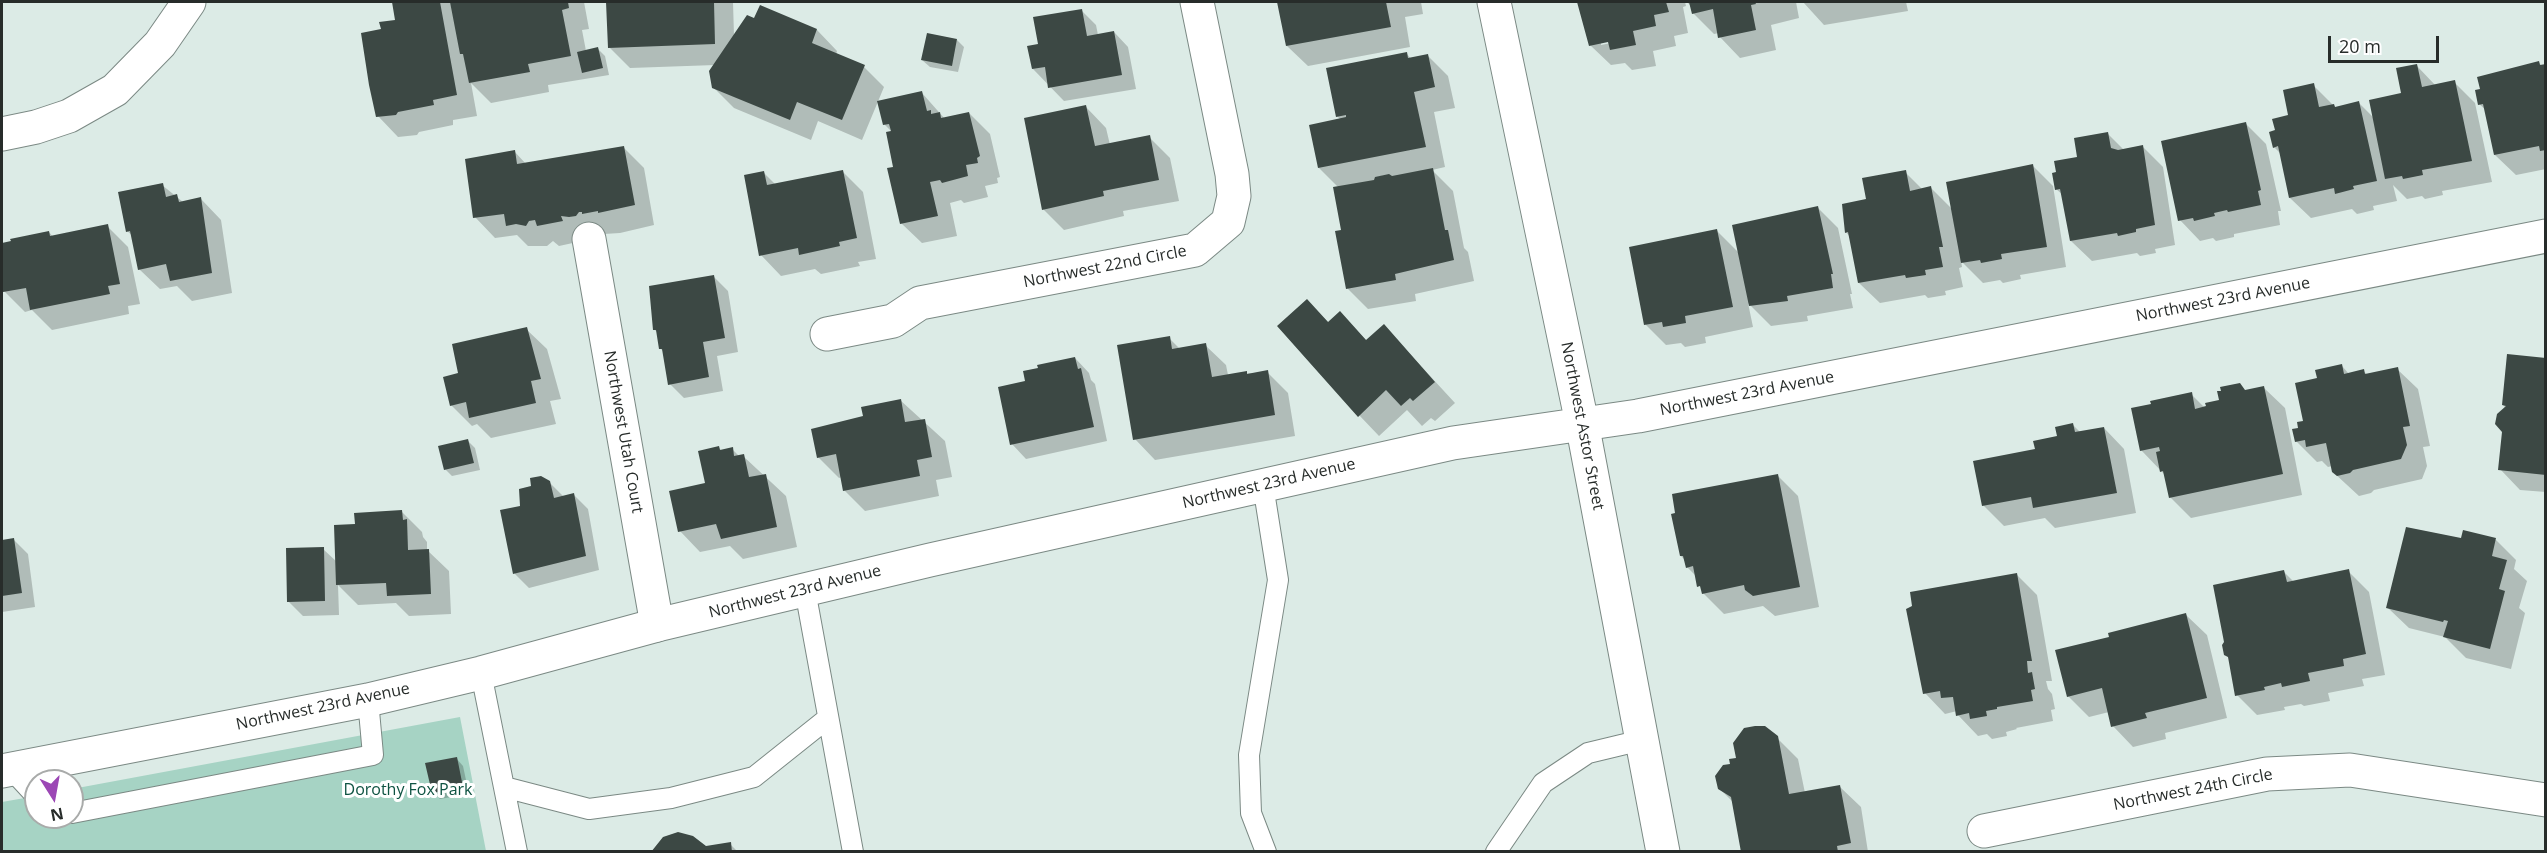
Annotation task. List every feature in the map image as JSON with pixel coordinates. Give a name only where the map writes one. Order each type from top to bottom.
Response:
[{"type":"street","points":[[2,134],[36,127],[69,116],[115,90],[160,45],[189,2]]},
{"type":"street","name":"Northwest 22nd Circle","points":[[827,334],[893,321],[920,303],[1194,250],[1228,222],[1234,196],[1232,174],[1197,2]]},
{"type":"street","name":"Northwest Astor Street","points":[[1494,2],[1582,423],[1664,852]]},
{"type":"street","name":"Northwest 23rd Avenue","points":[[6,770],[368,700],[481,673],[657,625],[1453,443],[1650,413],[2546,236]]},
{"type":"street","name":"Northwest Utah Court","points":[[589,238],[657,625]]},
{"type":"street","name":"Northwest 24th Circle","points":[[1984,831],[2267,774],[2350,770],[2546,800]]},
{"type":"lane","points":[[1263,485],[1278,579],[1249,755],[1251,813],[1266,852]]},
{"type":"lane","points":[[805,590],[853,852]]},
{"type":"lane","points":[[481,673],[518,852]]},
{"type":"lane","points":[[84,811],[373,755],[368,700]]},
{"type":"lane","points":[[504,787],[589,809],[671,798],[754,777],[828,718]]},
{"type":"lane","points":[[1496,852],[1543,783],[1588,753],[1642,740]]},
{"type":"lane","points":[[6,770],[24,786]]},
{"type":"green space","name":"Dorothy Fox Park","points":[[460,717],[486,851],[2,851],[2,802],[24,798],[24,829],[84,829],[84,787]]},
{"type":"building","points":[[392,2],[440,2],[457,95],[433,100],[434,105],[398,112],[396,115],[376,117],[361,33],[381,29],[379,22],[395,20]]},
{"type":"building","points":[[450,2],[568,2],[569,8],[562,10],[571,56],[528,64],[530,72],[469,83],[463,54],[460,54]]},
{"type":"building","points":[[606,2],[714,2],[715,44],[608,48]]},
{"type":"building","points":[[1277,2],[1386,2],[1391,27],[1286,46]]},
{"type":"building","points":[[1577,2],[1666,2],[1669,12],[1654,15],[1656,26],[1633,31],[1636,45],[1610,50],[1608,42],[1589,46]]},
{"type":"building","points":[[1689,2],[1755,2],[1756,4],[1751,5],[1756,30],[1718,38],[1713,9],[1692,14]]},
{"type":"building","points":[[760,5],[817,29],[812,43],[865,65],[842,120],[797,102],[790,120],[712,88],[709,71],[747,15],[754,18]]},
{"type":"building","points":[[1082,9],[1087,36],[1114,31],[1122,75],[1048,88],[1045,67],[1032,69],[1027,46],[1038,44],[1033,17]]},
{"type":"building","points":[[927,33],[957,39],[952,66],[921,60]]},
{"type":"building","points":[[598,47],[603,68],[582,73],[577,52]]},
{"type":"building","points":[[1407,52],[1408,58],[1428,54],[1435,87],[1414,92],[1426,147],[1318,168],[1309,125],[1346,117],[1346,115],[1336,117],[1326,68]]},
{"type":"building","points":[[2539,61],[2540,65],[2546,64],[2546,150],[2540,151],[2539,146],[2494,155],[2483,104],[2478,105],[2475,90],[2480,89],[2477,77]]},
{"type":"building","points":[[2417,64],[2422,87],[2455,80],[2472,161],[2422,170],[2423,175],[2403,179],[2402,176],[2385,179],[2369,100],[2401,93],[2396,68]]},
{"type":"building","points":[[2314,83],[2319,107],[2334,104],[2335,107],[2359,101],[2377,181],[2353,186],[2354,189],[2335,194],[2334,188],[2289,198],[2278,146],[2273,148],[2269,132],[2275,130],[2272,119],[2288,115],[2283,90]]},
{"type":"building","points":[[922,91],[927,111],[931,110],[931,114],[940,112],[941,118],[969,112],[980,156],[977,158],[978,163],[966,165],[968,176],[942,183],[940,180],[930,182],[938,216],[900,224],[887,168],[893,167],[886,132],[891,131],[889,124],[883,125],[877,101]]},
{"type":"building","points":[[1086,105],[1095,146],[1150,135],[1159,180],[1103,191],[1104,196],[1042,210],[1024,118]]},
{"type":"building","points":[[2246,122],[2261,190],[2258,191],[2261,205],[2214,213],[2215,216],[2194,221],[2193,218],[2178,221],[2161,141]]},
{"type":"building","points":[[2108,132],[2111,148],[2118,150],[2143,145],[2155,225],[2118,236],[2117,233],[2070,241],[2060,189],[2055,190],[2052,173],[2056,172],[2054,161],[2077,157],[2074,138]]},
{"type":"building","points":[[624,146],[635,205],[598,213],[598,211],[582,214],[579,212],[576,216],[561,216],[563,221],[537,226],[535,220],[529,221],[526,226],[516,224],[506,226],[504,214],[473,218],[465,159],[515,150],[517,164]]},
{"type":"building","points":[[2033,164],[2047,247],[2001,254],[2002,259],[1981,263],[1980,260],[1961,263],[1946,182]]},
{"type":"building","points":[[1433,168],[1445,230],[1448,230],[1454,260],[1395,274],[1396,280],[1346,289],[1335,231],[1341,230],[1333,187],[1374,180],[1375,177],[1389,174],[1392,176]]},
{"type":"building","points":[[843,170],[857,238],[839,242],[840,246],[799,255],[798,248],[759,256],[744,175],[764,171],[767,185]]},
{"type":"building","points":[[1906,170],[1910,191],[1931,186],[1943,247],[1939,247],[1943,267],[1925,270],[1926,275],[1906,278],[1905,275],[1858,283],[1848,232],[1845,233],[1842,204],[1866,199],[1862,178]]},
{"type":"building","points":[[163,183],[166,197],[177,194],[179,202],[201,197],[212,273],[170,281],[166,264],[138,270],[130,231],[126,232],[118,192]]},
{"type":"building","points":[[1818,206],[1833,274],[1831,274],[1833,288],[1787,296],[1788,301],[1749,306],[1732,225]]},
{"type":"building","points":[[108,224],[120,284],[108,286],[110,294],[30,310],[26,288],[3,292],[2,243],[11,241],[10,239],[49,231],[50,236]]},
{"type":"building","points":[[1717,229],[1733,307],[1685,316],[1686,323],[1663,327],[1662,322],[1644,325],[1629,247]]},
{"type":"building","points":[[714,275],[725,338],[703,342],[709,377],[668,385],[662,349],[659,349],[656,330],[653,330],[649,286]]},
{"type":"building","points":[[1307,299],[1328,322],[1340,311],[1366,340],[1384,324],[1435,382],[1413,401],[1410,398],[1401,406],[1386,390],[1358,417],[1277,326]]},
{"type":"building","points":[[527,327],[541,379],[531,381],[536,403],[469,418],[466,402],[450,406],[443,377],[458,373],[452,344]]},
{"type":"building","points":[[1170,336],[1172,349],[1206,343],[1212,377],[1268,370],[1275,415],[1133,440],[1117,345]]},
{"type":"building","points":[[2507,354],[2546,358],[2546,475],[2498,470],[2502,432],[2495,424],[2497,414],[2506,406],[2502,405]]},
{"type":"building","points":[[1075,357],[1078,369],[1081,368],[1094,427],[1010,445],[998,387],[1025,381],[1023,371],[1038,368],[1037,365]]},
{"type":"building","points":[[2342,364],[2344,374],[2364,369],[2365,374],[2398,367],[2410,426],[2403,427],[2407,445],[2401,459],[2337,476],[2332,472],[2326,443],[2306,447],[2305,440],[2295,442],[2292,429],[2298,428],[2297,422],[2303,421],[2295,383],[2317,378],[2315,370]]},
{"type":"building","points":[[2240,383],[2245,390],[2264,386],[2283,474],[2169,498],[2156,452],[2160,451],[2159,447],[2140,451],[2131,408],[2151,404],[2150,401],[2192,392],[2195,409],[2206,406],[2205,403],[2219,400],[2217,391],[2221,391],[2220,387]]},
{"type":"building","points":[[901,399],[905,422],[925,419],[932,457],[917,460],[920,476],[843,491],[836,454],[817,458],[811,429],[863,416],[861,407]]},
{"type":"building","points":[[2073,423],[2075,432],[2104,427],[2117,493],[2033,508],[2031,497],[1982,506],[1973,461],[2035,449],[2033,441],[2057,436],[2055,427]]},
{"type":"building","points":[[468,439],[474,463],[444,470],[438,446]]},
{"type":"building","points":[[719,446],[720,450],[733,447],[734,456],[744,454],[749,477],[766,474],[777,527],[721,539],[716,524],[678,532],[669,491],[705,483],[698,451]]},
{"type":"building","points":[[1778,474],[1800,587],[1753,596],[1745,590],[1744,585],[1702,594],[1700,586],[1697,587],[1693,566],[1686,568],[1683,556],[1680,556],[1671,514],[1675,513],[1672,494]]},
{"type":"building","points":[[541,476],[550,481],[554,498],[574,493],[586,556],[513,574],[500,510],[520,506],[519,489],[531,486],[530,478]]},
{"type":"building","points":[[402,510],[403,520],[407,519],[408,550],[429,549],[431,594],[387,596],[386,583],[336,585],[334,525],[355,524],[354,513]]},
{"type":"building","points":[[2406,527],[2461,538],[2463,530],[2496,538],[2492,556],[2507,560],[2499,589],[2505,591],[2490,649],[2443,637],[2448,621],[2443,622],[2386,608]]},
{"type":"building","points":[[14,538],[22,593],[2,596],[2,540]]},
{"type":"building","points":[[324,547],[325,601],[287,602],[286,548]]},
{"type":"building","points":[[2349,569],[2366,654],[2343,659],[2344,666],[2308,673],[2310,681],[2282,687],[2281,683],[2264,687],[2265,690],[2235,696],[2228,657],[2224,655],[2222,645],[2224,642],[2213,585],[2284,570],[2287,582]]},
{"type":"building","points":[[2017,573],[2032,661],[2027,661],[2028,673],[2032,672],[2035,689],[2031,690],[2033,701],[1997,707],[1997,709],[1986,711],[1987,716],[1970,719],[1969,713],[1956,716],[1953,697],[1941,698],[1940,691],[1923,694],[1906,609],[1912,606],[1910,592]]},
{"type":"building","points":[[2186,613],[2207,698],[2145,713],[2147,718],[2111,727],[2102,688],[2067,697],[2055,650],[2109,637],[2108,633]]},
{"type":"building","points":[[1765,726],[1778,736],[1789,794],[1840,785],[1851,843],[1837,846],[1838,852],[1741,852],[1731,797],[1718,789],[1715,776],[1723,765],[1730,764],[1729,759],[1736,758],[1733,743],[1744,728]]},
{"type":"building","points":[[457,757],[463,787],[432,793],[425,763]]},
{"type":"building","points":[[678,832],[693,836],[706,846],[731,842],[732,852],[651,852],[663,837]]}]
